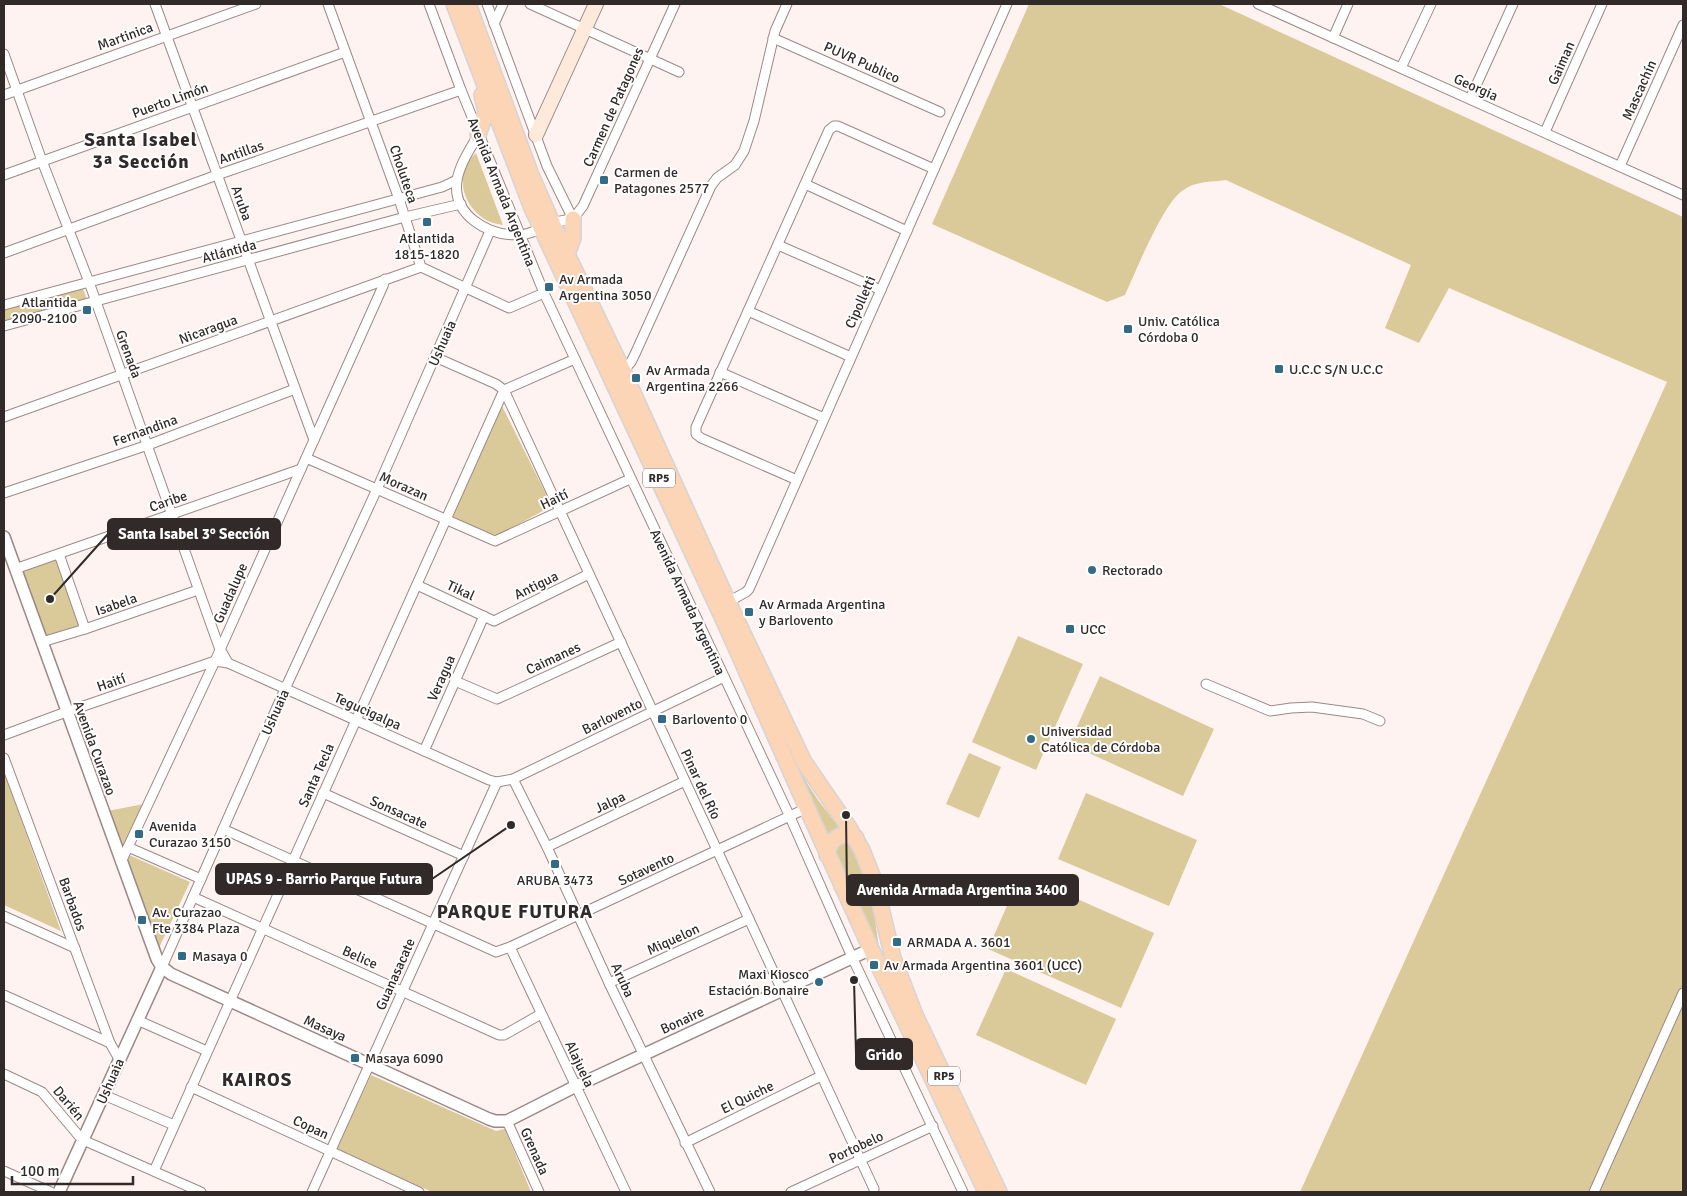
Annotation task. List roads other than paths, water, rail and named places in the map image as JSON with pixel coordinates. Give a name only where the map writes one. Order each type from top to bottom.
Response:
[{"type":"main road","name":"Avenida Armada Argentina","points":[[454,4],[547,226],[871,949]]},
{"type":"main road","name":"Avenida Armada Argentina","points":[[468,4],[531,175],[547,226],[567,254],[804,762],[856,838],[875,883],[893,958],[915,1015],[999,1192]]},
{"type":"main road","points":[[536,135],[596,4]]},
{"type":"main road","points":[[468,40],[469,55],[486,107],[478,134]]},
{"type":"main road","points":[[567,254],[573,238],[573,219]]},
{"type":"main road","points":[[828,855],[828,848],[834,838],[848,834],[856,838]]},
{"type":"main road","points":[[842,886],[854,894],[867,889],[875,883]]},
{"type":"main road","name":"RP5","points":[[871,949],[986,1192]]},
{"type":"street","name":"Aruba","points":[[155,4],[314,440]]},
{"type":"street","name":"Martinica","points":[[4,95],[256,4]]},
{"type":"street","name":"Choluteca","points":[[328,4],[399,199],[421,266]]},
{"type":"street","name":"Avenida Armada Argentina","points":[[429,4],[460,90],[544,293],[790,817],[852,957],[963,1192]]},
{"type":"street","points":[[478,134],[464,159],[457,180],[461,204],[472,220],[490,231],[519,236],[573,219],[561,198],[547,166],[487,4]]},
{"type":"street","points":[[494,24],[503,4]]},
{"type":"street","points":[[530,4],[679,72]]},
{"type":"street","name":"Carmen de Patagones","points":[[573,219],[583,206],[675,4]]},
{"type":"street","points":[[622,371],[631,362],[635,354],[711,186],[717,178],[735,165],[744,151],[754,121],[773,38],[787,4]]},
{"type":"street","name":"Cipolletti","points":[[728,602],[749,589],[1007,4]]},
{"type":"street","points":[[1333,38],[1348,4]]},
{"type":"street","points":[[1402,68],[1430,4]]},
{"type":"street","points":[[1470,99],[1513,4]]},
{"type":"street","name":"Gaiman","points":[[1545,132],[1602,4]]},
{"type":"street","name":"Georgia","points":[[1261,5],[1683,195]]},
{"type":"street","name":"Mascachín","points":[[1620,166],[1683,25]]},
{"type":"street","name":"PUVR Publico","points":[[773,38],[940,112]]},
{"type":"street","name":"Puerto Limón","points":[[4,175],[345,52]]},
{"type":"street","name":"Grenada","points":[[4,54],[42,161],[89,282],[220,650],[228,663]]},
{"type":"street","name":"Antillas","points":[[4,253],[217,175],[460,90]]},
{"type":"street","points":[[797,480],[701,438],[696,434],[696,427],[720,372],[829,130],[834,126],[838,126],[934,169]]},
{"type":"street","name":"Atlántida","points":[[4,305],[399,199],[446,186],[457,180]]},
{"type":"street","points":[[805,184],[907,231]]},
{"type":"street","name":"Atlántida","points":[[4,326],[405,217],[461,204]]},
{"type":"street","name":"Ushuaia","points":[[59,1192],[377,489],[490,231]]},
{"type":"street","points":[[778,245],[881,290]]},
{"type":"street","points":[[421,266],[505,308],[514,307],[544,293]]},
{"type":"street","name":"Nicaragua","points":[[4,417],[421,266]]},
{"type":"street","name":"Guadalupe","points":[[121,862],[220,650],[385,279]]},
{"type":"street","points":[[748,311],[851,357]]},
{"type":"street","points":[[435,357],[496,384],[504,390],[575,359]]},
{"type":"street","points":[[720,372],[824,418]]},
{"type":"street","name":"Fernandina","points":[[4,493],[148,445],[295,389]]},
{"type":"street","name":"Pinar del Río","points":[[504,390],[874,1189]]},
{"type":"street","name":"Santa Tecla","points":[[154,1171],[504,390]]},
{"type":"street","name":"Morazan","points":[[306,458],[490,540]]},
{"type":"street","name":"Caribe","points":[[15,569],[301,468]]},
{"type":"street","name":"Haití","points":[[490,540],[499,541],[630,479]]},
{"type":"street","name":"Avenida Curazao","points":[[4,537],[121,862],[162,967]]},
{"type":"street","points":[[59,554],[84,629]]},
{"type":"street","name":"Antigua","points":[[494,620],[589,574]]},
{"type":"street","name":"Tikal","points":[[417,585],[494,620]]},
{"type":"street","name":"Isabela","points":[[42,642],[198,590]]},
{"type":"street","name":"Veragua","points":[[424,752],[484,616]]},
{"type":"street","name":"Caimanes","points":[[455,681],[497,699],[620,642]]},
{"type":"street","name":"Haití","points":[[4,736],[66,712],[215,661],[228,663]]},
{"type":"street","name":"Tegucigalpa","points":[[228,663],[424,752],[497,782]]},
{"type":"street","name":"Barlovento","points":[[513,779],[724,677]]},
{"type":"street","points":[[1206,684],[1270,711],[1312,707],[1363,714],[1380,721]]},
{"type":"street","name":"Barbados","points":[[4,758],[110,1044],[120,1059]]},
{"type":"street","name":"Aruba","points":[[513,779],[547,847],[609,984],[710,1192]]},
{"type":"street","points":[[497,782],[513,779]]},
{"type":"street","name":"Guanasacate","points":[[312,1192],[497,782]]},
{"type":"street","name":"Jalpa","points":[[547,847],[685,782]]},
{"type":"street","name":"Sonsacate","points":[[323,793],[464,856]]},
{"type":"street","name":"Sotavento","points":[[433,924],[496,952],[578,916],[807,808]]},
{"type":"street","points":[[223,829],[433,924]]},
{"type":"street","points":[[128,847],[201,879]]},
{"type":"street","name":"Belice","points":[[193,897],[499,1035],[504,1035],[541,1014]]},
{"type":"street","points":[[4,918],[74,948]]},
{"type":"street","name":"Miquelon","points":[[609,984],[749,919]]},
{"type":"street","name":"Alajuela","points":[[510,947],[626,1192]]},
{"type":"street","name":"Bonaire","points":[[506,1121],[576,1086],[871,949]]},
{"type":"street","name":"Masaya","points":[[162,967],[172,974],[230,1001],[489,1119],[506,1121]]},
{"type":"street","points":[[1594,1192],[1683,993]]},
{"type":"street","points":[[4,995],[110,1044]]},
{"type":"street","points":[[137,1020],[207,1052]]},
{"type":"street","name":"Darién","points":[[4,1074],[42,1092],[83,1140]]},
{"type":"street","name":"El Quiche","points":[[685,1143],[822,1076]]},
{"type":"street","name":"Copan","points":[[191,1087],[419,1192]]},
{"type":"street","points":[[104,1095],[174,1125]]},
{"type":"street","name":"Grenada","points":[[506,1121],[539,1192]]},
{"type":"street","name":"Portobelo","points":[[791,1192],[933,1126]]},
{"type":"street","points":[[83,1140],[201,1192]]},
{"type":"street","points":[[4,1171],[51,1192]]},
{"type":"place","name":"Carmen de Patagones 2577","points":[[604,180]]},
{"type":"place","name":"Atlantida 1815-1820","points":[[427,222]]},
{"type":"place","name":"Av Armada Argentina 3050","points":[[549,287]]},
{"type":"place","name":"Atlantida 2090-2100","points":[[87,310]]},
{"type":"place","name":"Univ. Católica Córdoba 0","points":[[1128,329]]},
{"type":"place","name":"U.C.C S/N U.C.C","points":[[1279,369]]},
{"type":"place","name":"Av Armada Argentina 2266","points":[[636,378]]},
{"type":"place","name":"Rectorado","points":[[1092,570]]},
{"type":"place","name":"Santa Isabel 3° Sección","points":[[50,599]]},
{"type":"place","name":"Av Armada Argentina y Barlovento","points":[[749,612]]},
{"type":"place","name":"UCC","points":[[1070,629]]},
{"type":"place","name":"Barlovento 0","points":[[662,719]]},
{"type":"place","name":"Universidad Católica de Córdoba","points":[[1031,739]]},
{"type":"place","name":"Avenida Armada Argentina 3400","points":[[846,815]]},
{"type":"place","name":"UPAS 9 - Barrio Parque Futura","points":[[511,825]]},
{"type":"place","name":"Avenida Curazao 3150","points":[[139,834]]},
{"type":"place","name":"ARUBA 3473","points":[[555,864]]},
{"type":"place","name":"Av. Curazao Fte 3384 Plaza","points":[[142,920]]},
{"type":"place","name":"ARMADA A. 3601","points":[[897,942]]},
{"type":"place","name":"Masaya 0","points":[[182,956]]},
{"type":"place","name":"Av Armada Argentina 3601 (UCC)","points":[[874,965]]},
{"type":"place","name":"Grido","points":[[854,980]]},
{"type":"place","name":"Maxi Kiosco Estación Bonaire","points":[[819,982]]},
{"type":"place","name":"Masaya 6090","points":[[355,1058]]},
{"type":"district","name":"Santa Isabel 3ª Sección","points":[[141,150]]},
{"type":"district","name":"PARQUE FUTURA","points":[[515,911]]},
{"type":"district","name":"KAIROS","points":[[257,1079]]}]
